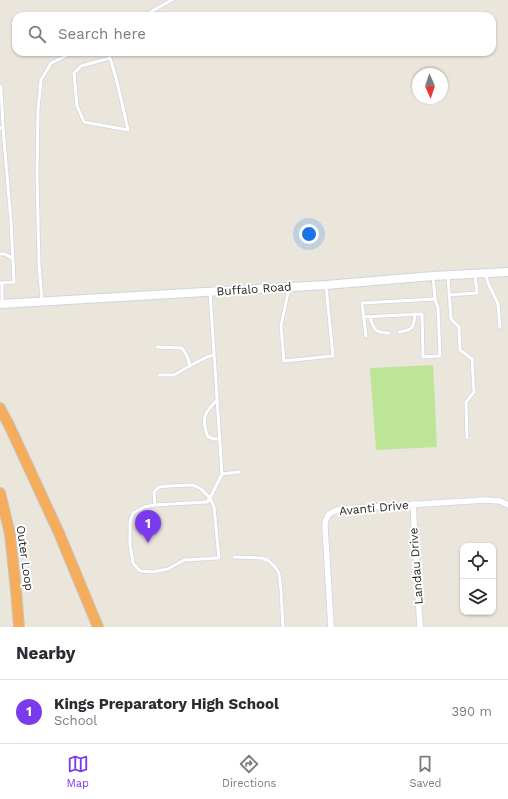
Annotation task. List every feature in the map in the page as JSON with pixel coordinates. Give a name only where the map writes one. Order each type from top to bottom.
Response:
[{"type":"highway","points":[[0,408],[59,533],[98,627]]},
{"type":"highway","name":"Outer Loop","points":[[0,493],[10,534],[19,627]]},
{"type":"highway","points":[[16,590],[25,627]]},
{"type":"main road","name":"Buffalo Road","points":[[1,304],[326,285],[434,276],[508,272]]},
{"type":"street","name":"Avanti Drive","points":[[331,627],[325,528],[327,516],[330,513],[341,509],[485,500],[500,501],[508,505]]},
{"type":"street","name":"Landau Drive","points":[[413,504],[420,627]]},
{"type":"lane","points":[[150,12],[172,0]]},
{"type":"lane","points":[[42,302],[39,264],[37,176],[38,110],[41,80],[51,63],[66,56]]},
{"type":"lane","points":[[110,58],[115,71],[128,130],[84,122],[77,106],[74,73],[81,66],[110,58]]},
{"type":"lane","points":[[0,86],[14,282],[1,283],[1,304]]},
{"type":"lane","points":[[0,254],[4,254],[13,259]]},
{"type":"lane","points":[[486,273],[488,283],[498,304],[500,327]]},
{"type":"lane","points":[[449,295],[477,293],[475,274]]},
{"type":"lane","points":[[448,275],[451,319],[459,327],[460,350],[472,359],[474,392],[466,402],[467,438]]},
{"type":"lane","points":[[364,317],[422,314],[423,357],[440,356],[438,308],[435,299],[434,276]]},
{"type":"lane","points":[[289,287],[281,326],[284,361],[334,356],[326,285]]},
{"type":"lane","points":[[155,505],[154,492],[159,487],[193,485],[201,489],[210,498],[214,507],[219,558],[184,560],[168,569],[152,572],[140,571],[133,563],[130,545],[130,522],[133,513],[144,507],[155,505],[207,502],[210,498],[222,474],[210,292]]},
{"type":"lane","points":[[366,336],[362,303],[435,299]]},
{"type":"lane","points":[[399,332],[409,331],[414,325],[416,314]]},
{"type":"lane","points":[[370,317],[374,329],[380,333],[389,333]]},
{"type":"lane","points":[[157,347],[182,348],[187,356],[190,366]]},
{"type":"lane","points":[[159,375],[174,375],[207,357],[214,355]]},
{"type":"lane","points":[[217,400],[208,408],[204,428],[208,437],[220,439]]},
{"type":"lane","points":[[222,474],[239,472]]},
{"type":"lane","points":[[234,558],[262,558],[269,561],[275,567],[279,573],[283,627]]},
{"type":"green space","points":[[433,365],[437,447],[376,450],[370,368]]},
{"type":"place","name":"Kings Preparatory High School","points":[[148,543]]}]
